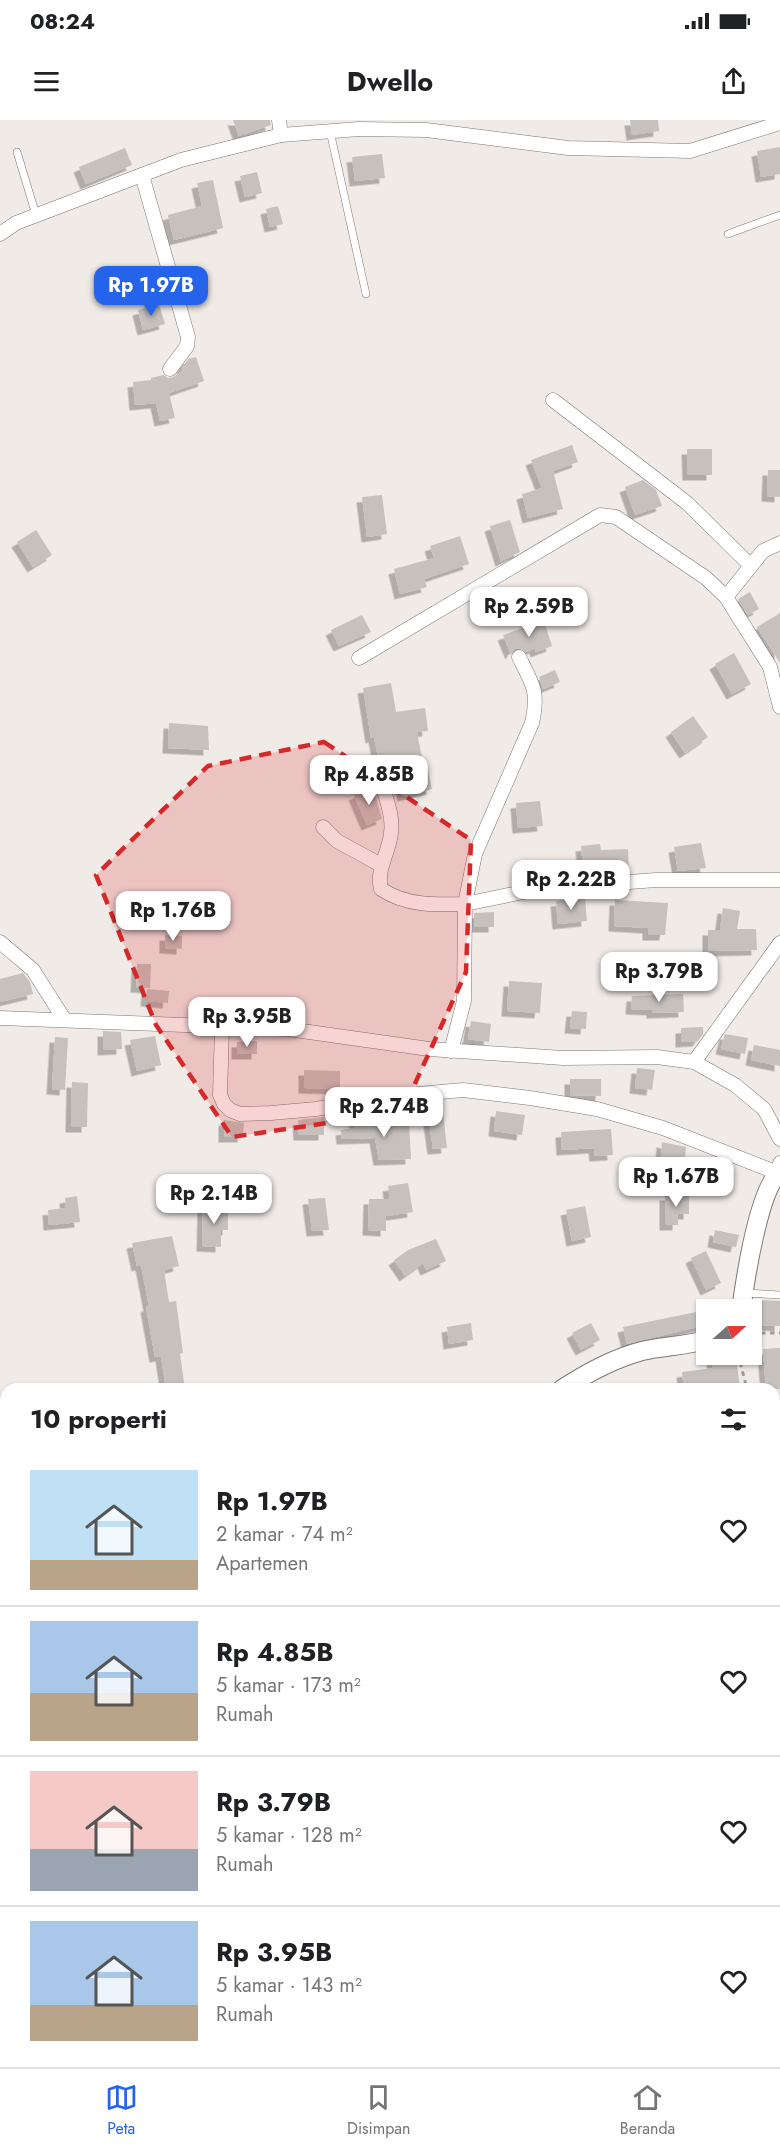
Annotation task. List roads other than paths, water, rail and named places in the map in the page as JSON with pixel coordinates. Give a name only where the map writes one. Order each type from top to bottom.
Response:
[{"type":"street","points":[[279,120],[281,135]]},
{"type":"street","points":[[0,234],[16,223],[181,160],[281,135],[359,129],[426,130],[568,148],[690,151],[780,123]]},
{"type":"street","points":[[142,175],[188,337],[187,346],[170,369]]},
{"type":"street","points":[[553,400],[687,503],[751,566]]},
{"type":"street","points":[[359,658],[600,515],[616,517],[706,578],[726,597],[770,667],[780,707]]},
{"type":"street","points":[[726,597],[763,551],[780,543]]},
{"type":"street","points":[[451,1051],[464,1001],[465,904],[475,854],[532,723],[536,707],[535,688],[519,657]]},
{"type":"street","points":[[378,772],[392,832],[378,879],[381,889],[389,894],[431,905],[465,904],[538,889],[656,880],[780,880]]},
{"type":"street","points":[[323,827],[337,841],[381,865]]},
{"type":"street","points":[[0,942],[33,970],[64,1019]]},
{"type":"street","points":[[694,1062],[780,943]]},
{"type":"street","points":[[0,1018],[288,1029],[451,1051],[563,1058],[657,1057],[694,1062],[735,1085],[764,1109],[780,1139]]},
{"type":"street","points":[[222,1027],[220,1095],[230,1110],[240,1114],[316,1109],[385,1097],[463,1090],[597,1109],[663,1128],[779,1169],[771,1182],[757,1226],[742,1299]]},
{"type":"street","points":[[572,1383],[597,1367],[621,1358],[643,1351],[696,1342]]},
{"type":"lane","points":[[330,131],[366,294]]},
{"type":"lane","points":[[17,152],[36,215]]},
{"type":"lane","points":[[728,234],[780,215]]},
{"type":"lane","points":[[755,1299],[780,1295]]}]
